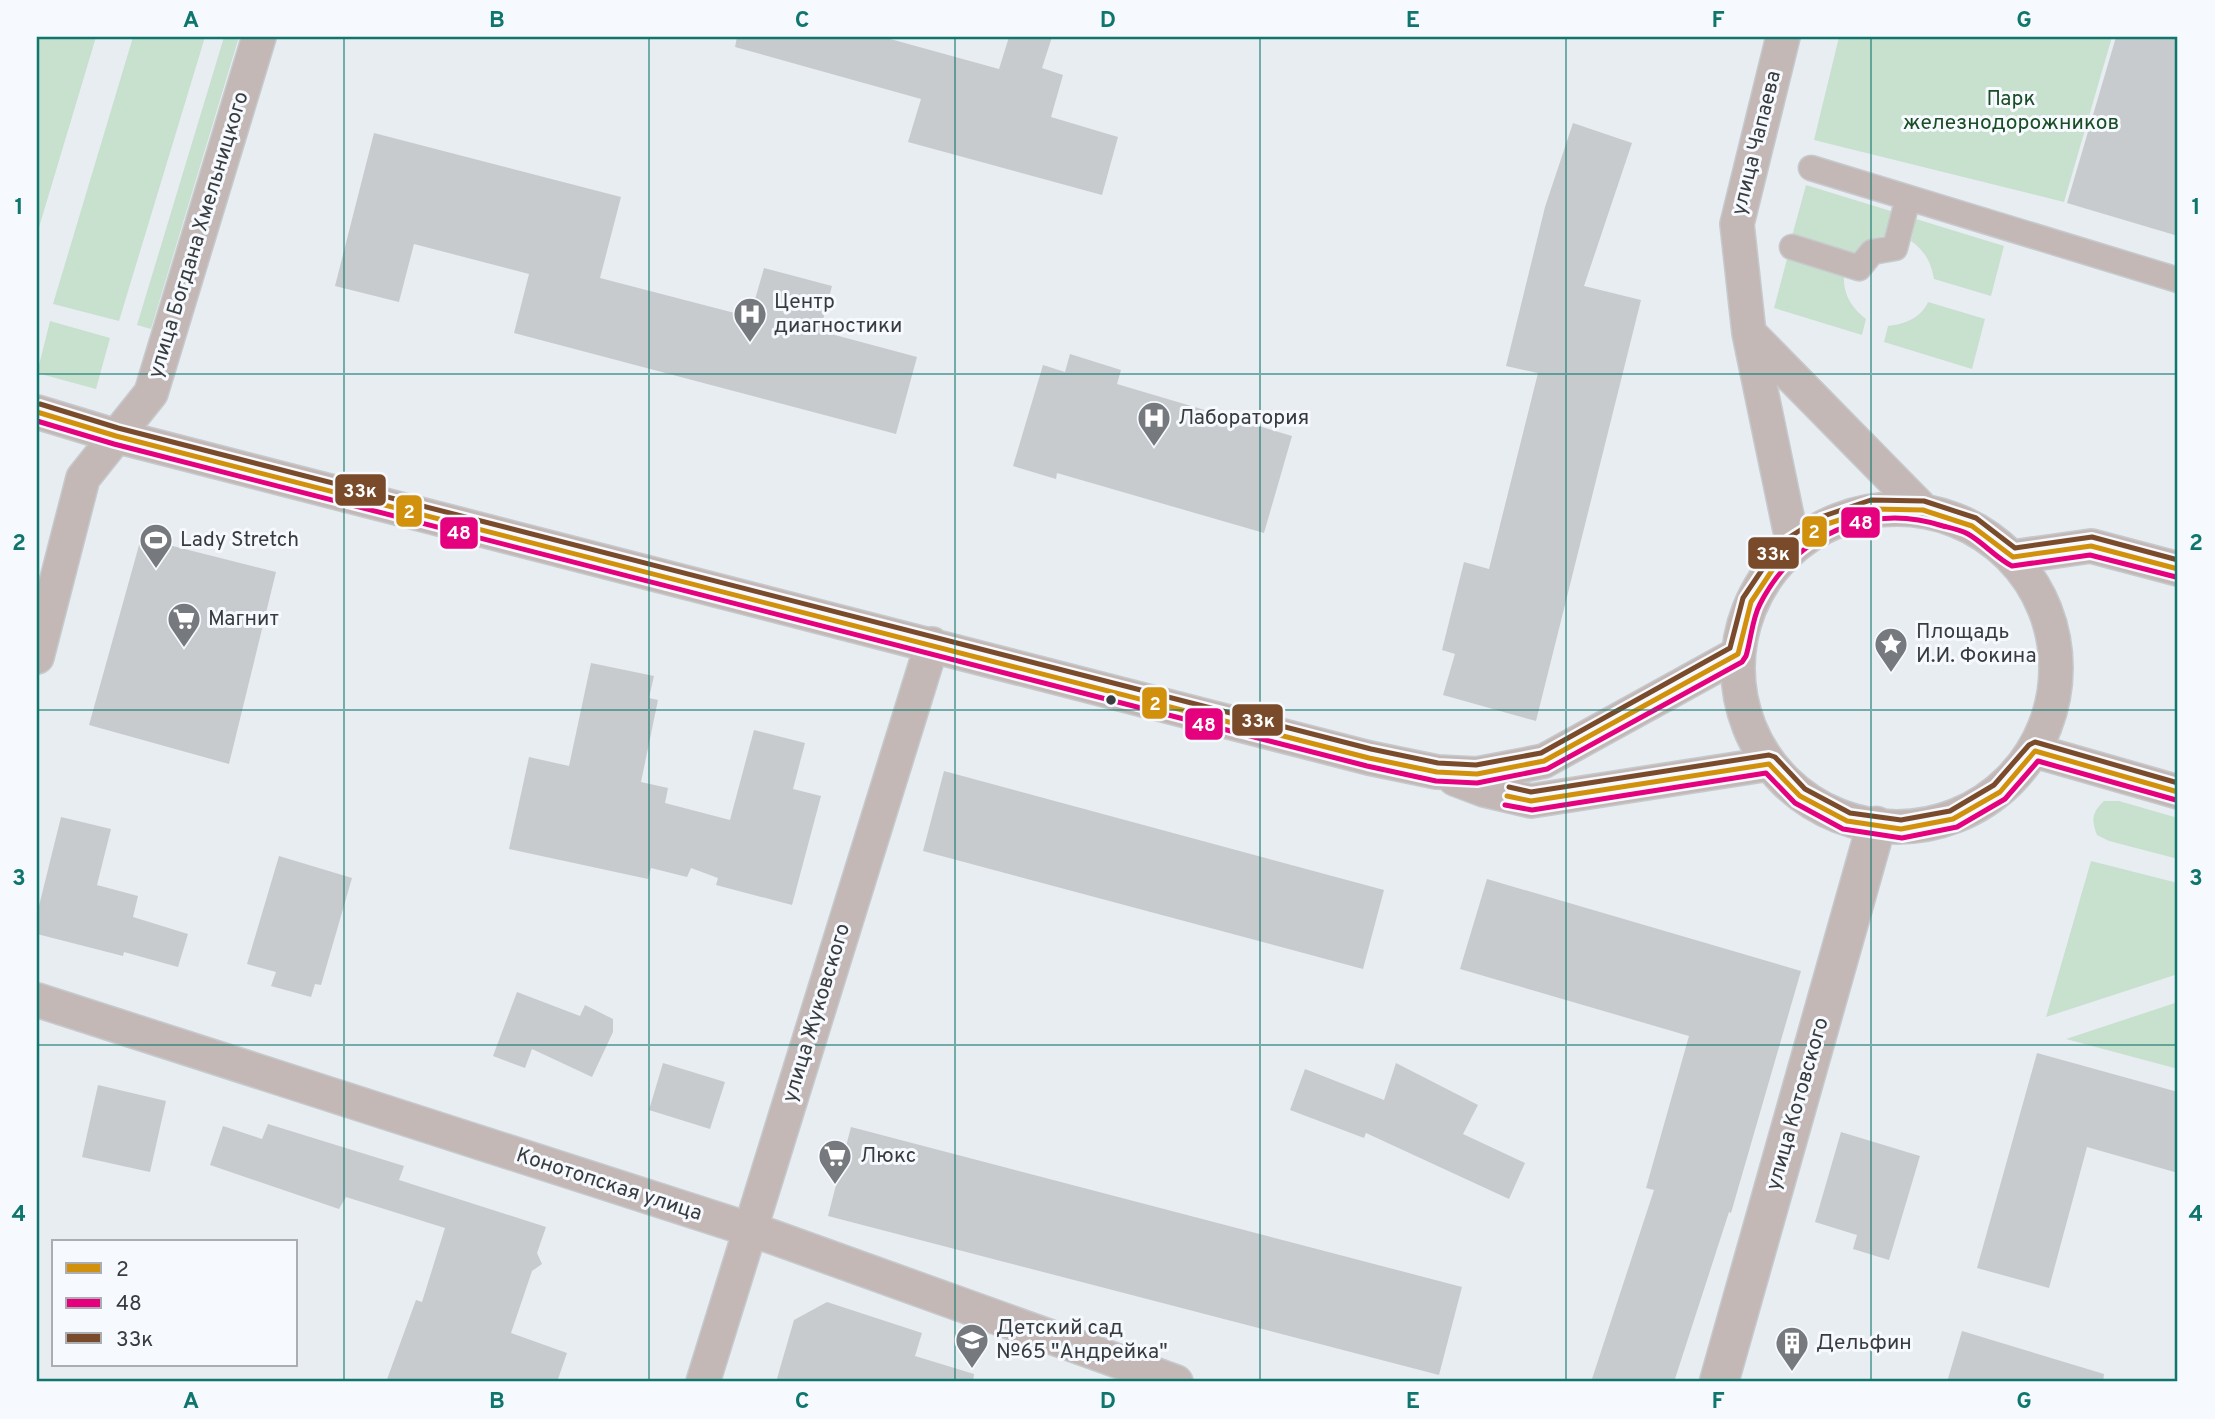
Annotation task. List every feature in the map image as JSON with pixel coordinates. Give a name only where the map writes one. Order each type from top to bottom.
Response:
[{"type":"street","name":"улица Богдана Хмельницкого","points":[[37,657],[83,478],[151,393],[259,37]]},
{"type":"street","name":"улица Чапаева","points":[[1783,37],[1737,224],[1749,333],[1793,545]]},
{"type":"street","points":[[1811,168],[2178,280]]},
{"type":"street","points":[[1792,247],[1859,268],[1872,252],[1895,247],[1908,198]]},
{"type":"street","points":[[1749,333],[1923,510]]},
{"type":"street","points":[[37,412],[116,436],[1369,758],[1481,782],[1531,801],[1769,764]]},
{"type":"street","points":[[1873,509],[1923,510],[1972,526],[2013,556],[2042,598],[2056,648],[2054,701],[2035,751],[2000,792],[1954,819],[1901,829],[1847,821],[1800,796],[1763,757],[1742,708],[1738,654],[1751,602],[1781,557],[1793,545],[1824,525],[1873,509]]},
{"type":"street","points":[[2013,556],[2091,547],[2178,569]]},
{"type":"street","name":"улица Жуковского","points":[[703,1382],[932,644]]},
{"type":"street","points":[[1481,782],[1544,761],[1738,654]]},
{"type":"street","points":[[2035,751],[2178,792]]},
{"type":"street","name":"улица Котовского","points":[[1719,1382],[1876,825]]},
{"type":"street","name":"Конотопская улица","points":[[37,1000],[750,1230],[1176,1382]]},
{"type":"green space","points":[[37,37],[96,37],[37,234]]},
{"type":"green space","points":[[133,37],[205,37],[119,321],[53,304]]},
{"type":"green space","points":[[224,37],[239,37],[151,329],[137,325]]},
{"type":"green space","name":"Парк железнодорожников","points":[[1839,37],[2112,37],[2064,202],[1814,140]]},
{"type":"green space","points":[[1806,185],[1894,212],[1888,235],[1869,241],[1853,254],[1792,236]]},
{"type":"green space","points":[[1916,219],[2004,246],[1991,296],[1934,279],[1927,257],[1911,241]]},
{"type":"green space","points":[[1787,259],[1844,276],[1849,300],[1866,319],[1862,335],[1774,308]]},
{"type":"green space","points":[[1928,302],[1985,319],[1972,369],[1884,342],[1888,326],[1912,319]]},
{"type":"green space","points":[[50,321],[110,338],[96,389],[37,373]]},
{"type":"green space","points":[[2104,801],[2119,801],[2178,818],[2178,859],[2109,841],[2097,835],[2094,817]]},
{"type":"green space","points":[[2091,861],[2178,883],[2178,974],[2046,1017]]},
{"type":"green space","points":[[2178,1002],[2178,1069],[2066,1039]]},
{"type":"building","points":[[737,37],[883,37],[999,69],[1009,37],[1052,37],[1042,68],[1063,75],[1051,117],[1118,137],[1102,195],[908,142],[921,99],[735,47]]},
{"type":"building","points":[[2116,37],[2178,37],[2178,236],[2067,203]]},
{"type":"building","points":[[1573,123],[1632,143],[1584,286],[1641,300],[1536,721],[1443,695],[1455,654],[1442,650],[1464,562],[1489,569],[1538,373],[1506,366],[1545,207]]},
{"type":"building","points":[[374,133],[621,197],[600,278],[750,317],[764,268],[832,286],[820,331],[917,357],[896,434],[514,333],[529,274],[414,244],[399,302],[335,286]]},
{"type":"building","name":"Лаборатория","points":[[1070,354],[1121,370],[1117,384],[1292,436],[1264,533],[1057,473],[1056,479],[1013,466],[1043,365],[1065,372]]},
{"type":"building","name":"Магнит","points":[[141,538],[276,572],[229,764],[89,725]]},
{"type":"building","points":[[591,663],[654,676],[649,698],[658,700],[641,782],[668,788],[665,803],[730,820],[754,730],[805,743],[793,789],[821,796],[792,905],[716,885],[718,878],[691,868],[687,877],[651,868],[648,879],[509,849],[529,757],[569,766]]},
{"type":"building","points":[[944,771],[1384,890],[1363,969],[923,851]]},
{"type":"building","points":[[61,817],[111,829],[97,885],[138,896],[133,917],[188,934],[178,967],[124,952],[123,956],[37,934],[37,914]]},
{"type":"building","points":[[279,856],[352,878],[321,985],[315,984],[311,997],[271,986],[276,972],[247,964]]},
{"type":"building","points":[[1487,879],[1801,971],[1731,1213],[1729,1212],[1674,1382],[1591,1382],[1654,1190],[1646,1188],[1689,1036],[1460,969]]},
{"type":"building","points":[[517,992],[580,1016],[585,1005],[613,1019],[613,1032],[592,1077],[532,1049],[525,1068],[493,1056]]},
{"type":"building","points":[[2037,1053],[2178,1092],[2178,1173],[2087,1147],[2049,1288],[1977,1268]]},
{"type":"building","points":[[663,1063],[725,1082],[710,1129],[649,1110]]},
{"type":"building","points":[[1396,1063],[1478,1105],[1463,1134],[1525,1163],[1509,1199],[1366,1133],[1364,1138],[1290,1110],[1305,1069],[1384,1100]]},
{"type":"building","points":[[98,1085],[166,1101],[150,1172],[82,1157]]},
{"type":"building","points":[[268,1124],[404,1166],[399,1180],[546,1227],[537,1253],[542,1264],[532,1271],[511,1333],[567,1353],[557,1382],[386,1382],[416,1300],[422,1302],[445,1228],[346,1197],[339,1209],[210,1165],[223,1126],[262,1139]]},
{"type":"building","points":[[851,1127],[1462,1287],[1439,1375],[828,1216]]},
{"type":"building","points":[[1841,1132],[1920,1156],[1889,1260],[1853,1249],[1857,1235],[1815,1222]]},
{"type":"building","points":[[827,1302],[922,1333],[915,1356],[974,1374],[973,1382],[776,1382],[794,1320]]},
{"type":"building","points":[[1962,1331],[2104,1374],[2103,1382],[1947,1382]]},
{"type":"transit line","name":"33к","points":[[40,404],[118,428],[1371,749],[1438,763],[1476,765],[1541,753],[1730,648],[1743,598],[1774,552],[1788,538],[1821,517],[1871,500],[1924,501],[1976,518],[2015,548],[2092,537],[2178,560]]},
{"type":"transit line","name":"2","points":[[37,412],[116,436],[1369,758],[1437,772],[1477,774],[1544,761],[1738,654],[1751,602],[1781,557],[1793,545],[1824,525],[1873,509],[1923,510],[1972,526],[2013,557],[2091,546],[2178,569]]},
{"type":"transit line","name":"48","points":[[37,421],[114,444],[1367,766],[1436,781],[1477,783],[1547,769],[1742,662],[1746,656],[1757,610],[1775,580],[1793,559],[1814,543],[1837,530],[1862,522],[1888,518],[1915,520],[1956,529],[1974,538],[2012,566],[2090,555],[2176,577]]},
{"type":"transit line","name":"33к","points":[[1509,787],[1531,792],[1769,755],[1775,757],[1805,789],[1850,813],[1901,820],[1950,811],[1994,785],[2029,745],[2035,742],[2178,783]]},
{"type":"transit line","name":"2","points":[[1507,796],[1531,801],[1769,764],[1800,796],[1847,821],[1901,829],[1953,819],[2000,792],[2035,751],[2178,792]]},
{"type":"transit line","name":"48","points":[[1505,805],[1532,810],[1766,773],[1795,803],[1843,829],[1902,838],[1957,827],[2005,799],[2038,761],[2176,800]]},
{"type":"place","name":"Центр диагностики","points":[[750,344]]},
{"type":"place","name":"Лаборатория","points":[[1154,448]]},
{"type":"place","name":"Lady Stretch","points":[[156,570]]},
{"type":"place","name":"Магнит","points":[[184,649]]},
{"type":"place","name":"Площадь И.И. Фокина","points":[[1891,674]]},
{"type":"place","name":"Люкс","points":[[835,1186]]},
{"type":"place","name":"Детский сад №65 \"Андрейка\"","points":[[972,1370]]},
{"type":"place","name":"Дельфин","points":[[1792,1373]]}]
